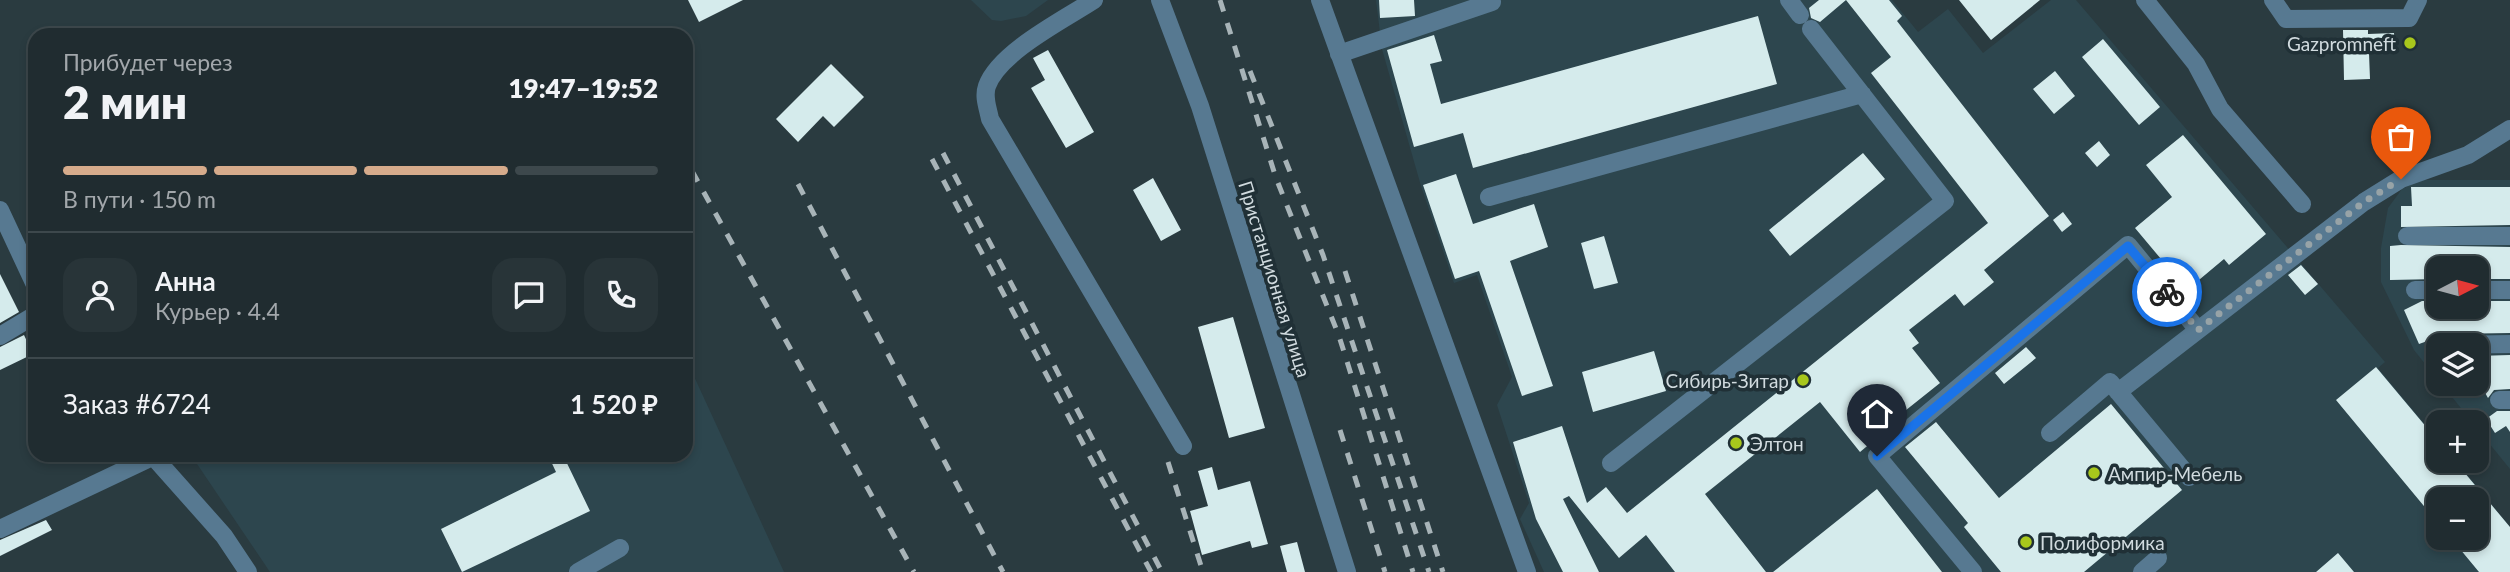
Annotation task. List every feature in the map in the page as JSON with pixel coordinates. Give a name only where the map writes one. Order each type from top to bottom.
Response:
[{"type":"street","points":[[1094,0],[1025,44],[994,73],[986,88],[986,102],[990,119],[1183,446]]},
{"type":"street","name":"Пристанционная улица","points":[[1160,0],[1200,106],[1347,572]]},
{"type":"street","points":[[1320,0],[1527,572]]},
{"type":"street","points":[[1611,463],[1945,201],[1789,0]]},
{"type":"street","points":[[2145,0],[2196,64],[2220,109],[2302,204]]},
{"type":"street","points":[[2273,0],[2286,19],[2409,18],[2418,0]]},
{"type":"street","points":[[1339,54],[1492,2]]},
{"type":"street","points":[[1489,197],[1862,94]]},
{"type":"street","points":[[2118,392],[2364,202],[2401,179],[2468,155],[2510,129]]},
{"type":"street","points":[[0,210],[28,270]]},
{"type":"street","points":[[2407,236],[2510,236]]},
{"type":"street","points":[[1973,572],[1877,456],[2128,246],[2198,330]]},
{"type":"street","points":[[2416,290],[2426,290]]},
{"type":"street","points":[[2489,290],[2510,290]]},
{"type":"street","points":[[0,336],[28,319]]},
{"type":"street","points":[[2489,344],[2510,344]]},
{"type":"street","points":[[2050,433],[2110,382],[2189,477]]},
{"type":"street","points":[[0,529],[140,462]]},
{"type":"street","points":[[158,462],[224,536],[248,572]]},
{"type":"street","points":[[578,572],[620,548]]},
{"type":"street","points":[[2142,572],[2158,558]]},
{"type":"shaded area","points":[[971,0],[1048,0],[1026,16],[1001,21],[992,20]]},
{"type":"shaded area","points":[[1376,0],[1892,0],[1918,32],[1948,9],[1983,53],[2051,0],[2076,0],[2385,362],[2378,368],[2426,426],[2426,473],[2466,473],[2477,487],[2426,487],[2426,550],[2489,550],[2489,501],[2510,527],[2510,572],[1544,572],[1520,519],[1529,503],[1497,405],[1512,377],[1477,275],[1454,283],[1421,186],[1382,49]]},
{"type":"shaded area","points":[[2420,180],[2510,180],[2510,469],[2489,443],[2489,410],[2462,410],[2451,396],[2489,396],[2489,333],[2426,333],[2426,365],[2414,350],[2381,282],[2381,248],[2388,208],[2402,189]]},
{"type":"shaded area","points":[[693,374],[784,572],[270,572],[196,462],[693,462]]},
{"type":"building","points":[[688,0],[743,0],[699,22]]},
{"type":"building","points":[[1379,0],[1414,0],[1415,16],[1380,18]]},
{"type":"building","points":[[1819,0],[1846,0],[1820,22],[1811,18],[1809,8]]},
{"type":"building","points":[[1846,0],[1889,0],[1902,16],[1897,21],[2049,216],[1984,270],[1994,282],[1964,306],[1955,294],[1909,330],[1919,343],[1912,348],[1940,383],[1876,434],[1878,437],[1860,452],[1820,402],[1705,494],[1766,572],[1675,572],[1646,535],[1619,558],[1569,496],[1563,499],[1599,572],[1563,572],[1536,519],[1513,442],[1562,426],[1587,503],[1606,487],[1627,513],[1988,223],[1871,73],[1891,57]]},
{"type":"building","points":[[1959,0],[2040,0],[1991,40]]},
{"type":"building","points":[[1758,16],[1777,84],[1473,168],[1463,133],[1414,147],[1387,50],[1434,35],[1442,61],[1430,64],[1441,104]]},
{"type":"building","points":[[2343,30],[2368,30],[2368,34],[2394,33],[2395,52],[2369,53],[2370,79],[2344,80]]},
{"type":"building","points":[[2103,39],[2160,107],[2139,125],[2082,57]]},
{"type":"building","points":[[1048,50],[1094,132],[1066,148],[1031,88],[1045,80],[1033,58]]},
{"type":"building","points":[[831,64],[864,97],[834,127],[823,116],[798,142],[776,119]]},
{"type":"building","points":[[2055,71],[2075,96],[2054,114],[2033,89]]},
{"type":"building","points":[[2183,135],[2266,234],[2229,265],[2224,259],[2187,290],[2135,228],[2172,197],[2146,165]]},
{"type":"building","points":[[2099,141],[2110,155],[2097,167],[2085,153]]},
{"type":"building","points":[[1863,153],[1885,179],[1790,256],[1769,230]]},
{"type":"building","points":[[1456,174],[1473,224],[1534,204],[1548,247],[1510,261],[1553,386],[1522,396],[1479,271],[1455,279],[1423,185]]},
{"type":"building","points":[[1153,178],[1181,230],[1161,241],[1133,190]]},
{"type":"building","points":[[2411,187],[2510,187],[2510,225],[2401,227],[2401,206],[2412,206]]},
{"type":"building","points":[[2063,212],[2072,224],[2062,232],[2053,220]]},
{"type":"building","points":[[1604,236],[1618,283],[1594,289],[1581,243]]},
{"type":"building","points":[[2390,246],[2510,247],[2510,279],[2489,279],[2489,256],[2426,256],[2426,279],[2390,280]]},
{"type":"building","points":[[2301,265],[2318,284],[2305,295],[2288,275]]},
{"type":"building","points":[[0,274],[19,312],[0,323]]},
{"type":"building","points":[[2426,301],[2426,319],[2489,319],[2489,301],[2510,301],[2510,333],[2426,333],[2426,342],[2419,344],[2404,310]]},
{"type":"building","points":[[1233,317],[1265,428],[1229,438],[1198,327]]},
{"type":"building","points":[[24,335],[28,343],[28,356],[0,370],[0,347]]},
{"type":"building","points":[[2026,347],[2036,358],[2004,384],[1995,373]]},
{"type":"building","points":[[1654,351],[1666,391],[1593,412],[1582,372]]},
{"type":"building","points":[[2510,355],[2510,389],[2494,390],[2488,398],[2487,396],[2489,396],[2489,356]]},
{"type":"building","points":[[2376,367],[2426,427],[2426,473],[2465,473],[2477,487],[2426,487],[2426,509],[2336,400]]},
{"type":"building","points":[[2111,404],[2182,490],[2084,572],[2001,572],[1964,527],[1968,523],[1905,447],[1936,422],[1999,498]]},
{"type":"building","points":[[2497,411],[2510,411],[2510,432],[2506,426],[2495,433],[2489,424],[2489,417]]},
{"type":"building","points":[[551,462],[566,462],[590,511],[462,572],[441,529],[556,472]]},
{"type":"building","points":[[1212,467],[1218,490],[1250,481],[1268,544],[1252,548],[1250,541],[1202,555],[1190,511],[1208,506],[1198,471]]},
{"type":"building","points":[[1877,489],[1942,572],[1773,572]]},
{"type":"building","points":[[2489,502],[2510,527],[2510,572],[2479,572],[2461,550],[2489,550]]},
{"type":"building","points":[[46,520],[52,530],[0,556],[0,540]]},
{"type":"building","points":[[1297,542],[1305,572],[1287,572],[1280,546]]},
{"type":"building","points":[[2338,553],[2354,572],[2316,572]]},
{"type":"railway","points":[[1220,0],[1276,178],[1339,336],[1413,572]]},
{"type":"railway","points":[[1250,71],[1323,255],[1429,572]]},
{"type":"railway","points":[[943,153],[1162,572]]},
{"type":"railway","points":[[932,159],[1151,572]]},
{"type":"railway","points":[[693,173],[914,572]]},
{"type":"railway","points":[[798,184],[1003,572]]},
{"type":"railway","points":[[1345,271],[1443,572]]},
{"type":"railway","points":[[1340,430],[1385,572]]},
{"type":"railway","points":[[1168,462],[1203,572]]},
{"type":"way so far","points":[[2167,292],[2198,330],[2364,202],[2401,179]]},
{"type":"place","name":"Gazpromneft","points":[[2410,43]]},
{"type":"place","name":"Сибирь-Зитар","points":[[1803,380]]},
{"type":"place","name":"Элтон","points":[[1736,443]]},
{"type":"place","name":"Ампир-Мебель","points":[[2094,473]]},
{"type":"place","name":"Полиформика","points":[[2026,542]]},
{"type":"route","points":[[1877,456],[2128,246],[2167,292]]}]
